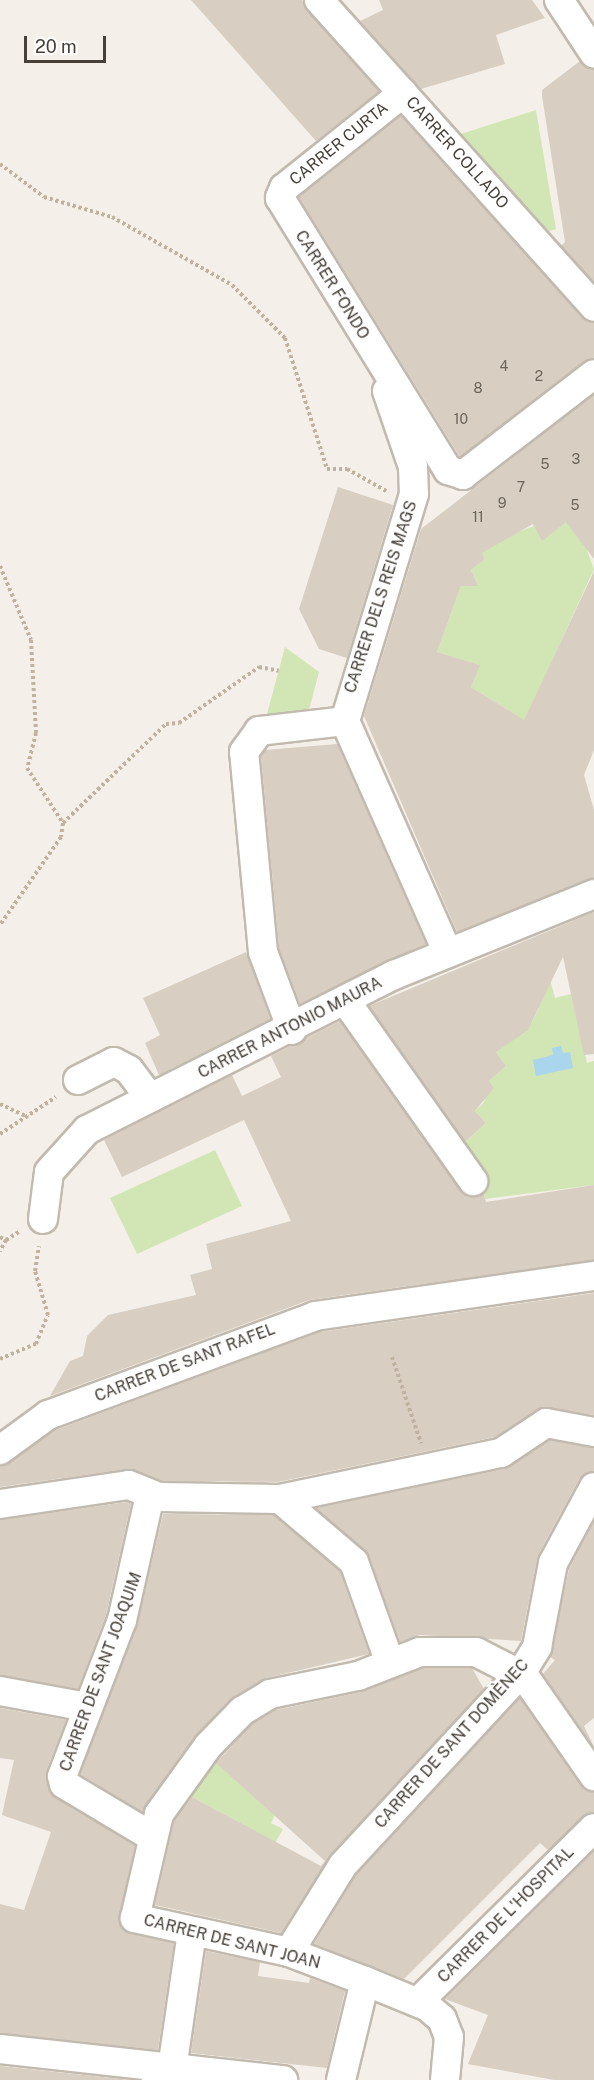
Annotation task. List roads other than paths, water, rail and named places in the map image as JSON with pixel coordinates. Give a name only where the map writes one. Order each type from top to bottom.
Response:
[{"type":"street","name":"CARRER COLLADO","points":[[320,0],[594,307]]},
{"type":"street","points":[[559,0],[594,53]]},
{"type":"street","name":"CARRER CURTA","points":[[280,198],[284,188],[403,93]]},
{"type":"street","name":"CARRER FONDO","points":[[280,198],[386,370],[456,476],[594,374]]},
{"type":"street","name":"CARRER DELS REIS MAGS","points":[[345,721],[414,494],[413,467],[388,402],[386,370]]},
{"type":"street","points":[[292,1030],[263,952],[244,752],[259,731],[345,721],[447,951]]},
{"type":"street","name":"CARRER ANTONIO MAURA","points":[[43,1219],[42,1191],[60,1155],[87,1130],[447,951],[594,894]]},
{"type":"street","points":[[345,1000],[473,1181]]},
{"type":"street","points":[[78,1080],[114,1062],[129,1070],[150,1098]]},
{"type":"street","name":"CARRER DE SANT RAFEL","points":[[0,1450],[48,1415],[167,1368],[315,1316],[382,1303],[594,1276]]},
{"type":"street","points":[[0,1504],[129,1485],[150,1496],[280,1499],[501,1453],[546,1423],[594,1432]]},
{"type":"street","name":"CARRER DE SANT DOMÈNEC","points":[[289,1952],[343,1865],[521,1673],[537,1647],[553,1563],[594,1487]]},
{"type":"street","name":"CARRER DE SANT JOAQUIM","points":[[150,1496],[135,1576],[86,1707],[64,1784],[151,1836]]},
{"type":"street","points":[[280,1499],[354,1562],[390,1663]]},
{"type":"street","name":"CARRER DE SANT JOAN","points":[[445,2080],[447,2027],[418,2002],[289,1952],[135,1918],[151,1836],[192,1766],[251,1703],[426,1651],[476,1652],[521,1673]]},
{"type":"street","points":[[521,1673],[594,1776]]},
{"type":"street","points":[[0,1691],[86,1707]]},
{"type":"street","name":"CARRER DE L'HOSPITAL","points":[[418,2002],[594,1828]]},
{"type":"street","points":[[163,2075],[188,1965],[192,1932]]},
{"type":"street","points":[[341,2080],[365,1981]]},
{"type":"street","points":[[0,2049],[163,2075],[283,2080]]},
{"type":"water","points":[[561,1046],[563,1053],[570,1052],[573,1068],[536,1076],[533,1060],[553,1055],[552,1048]]}]
